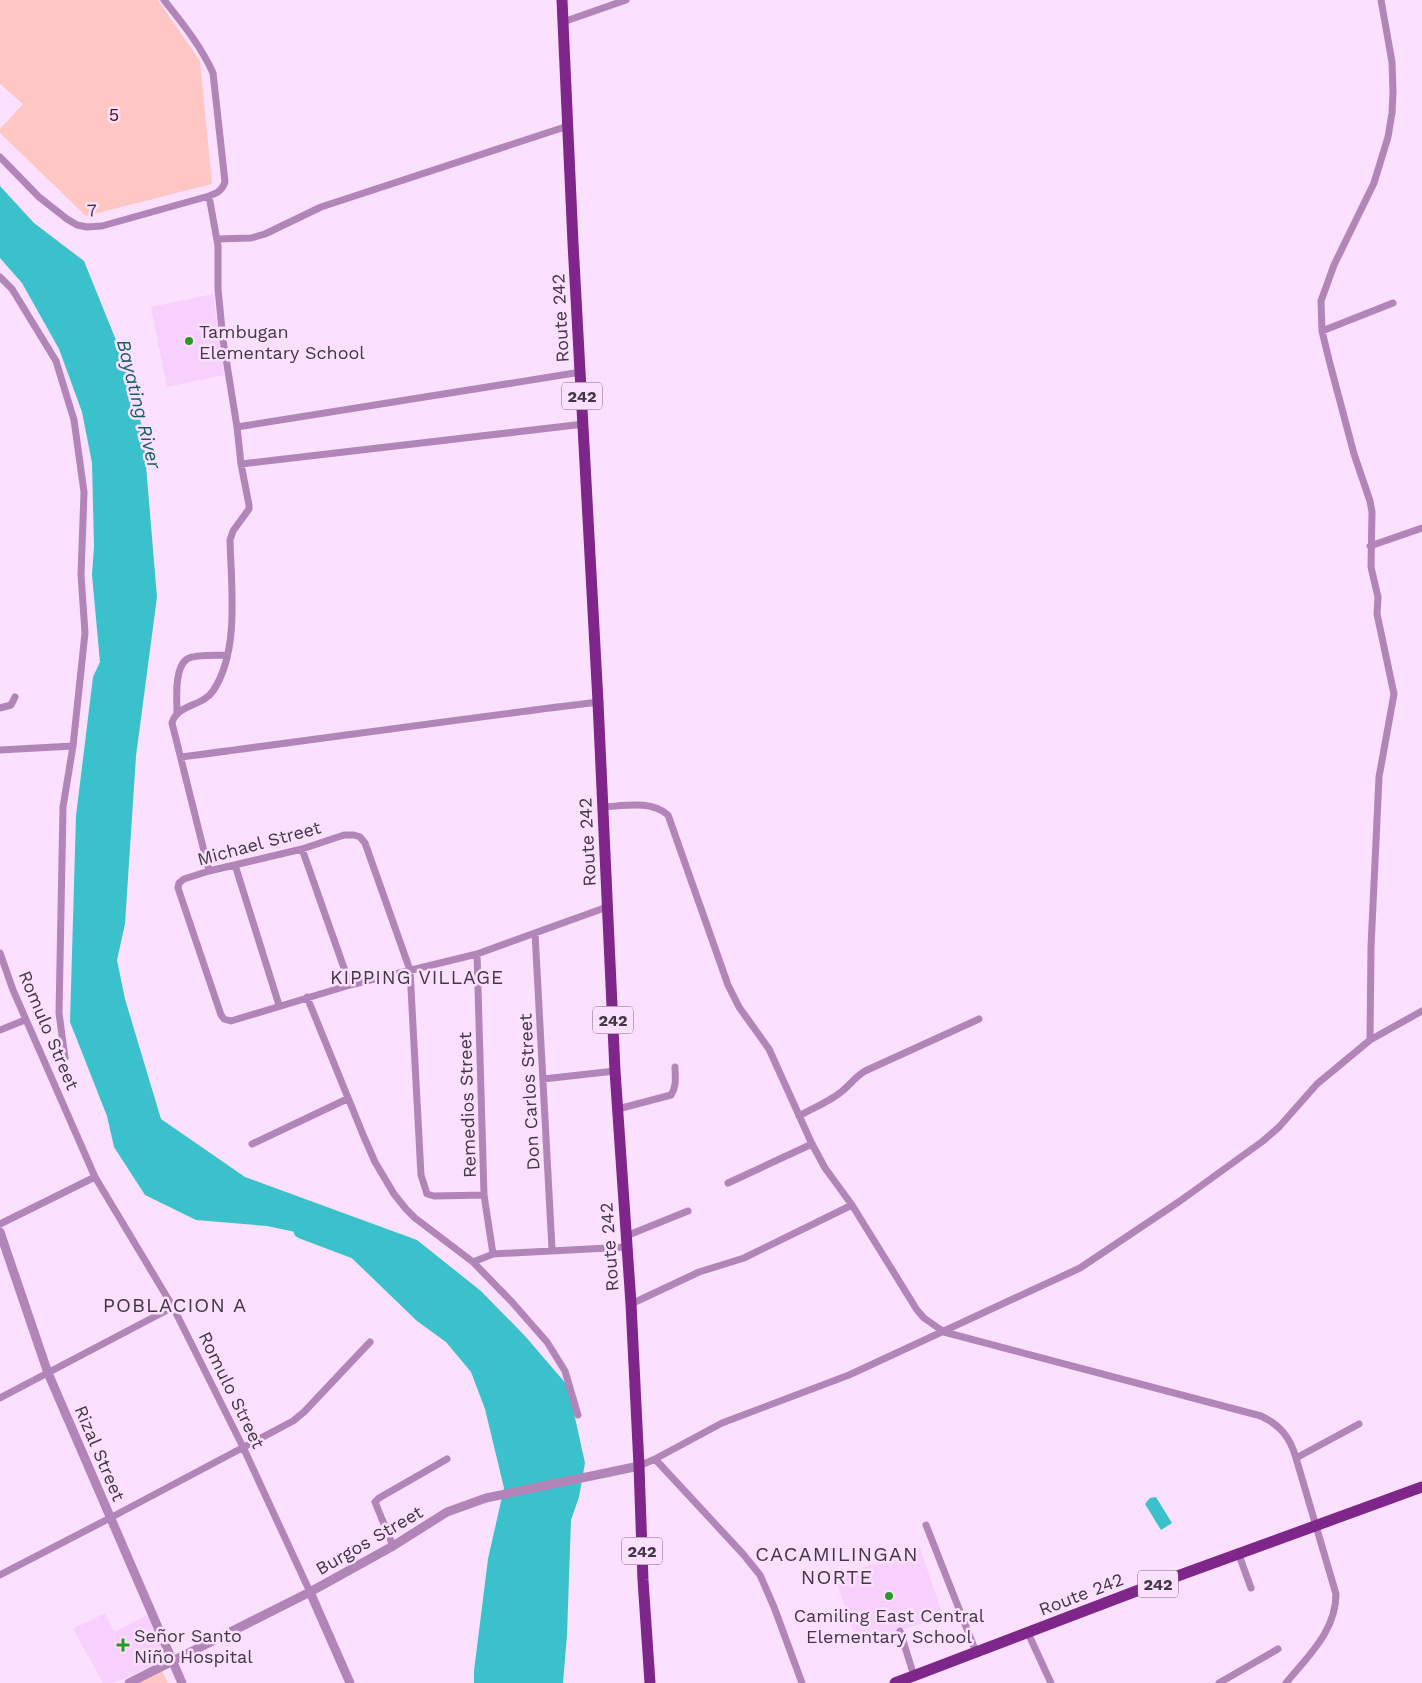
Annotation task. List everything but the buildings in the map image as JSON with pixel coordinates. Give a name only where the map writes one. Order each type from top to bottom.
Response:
[{"type":"main road","name":"Route 242","points":[[562,0],[615,1071],[631,1304],[643,1580],[650,1683]]},
{"type":"main road","name":"Route 242","points":[[895,1683],[1422,1487]]},
{"type":"street","points":[[164,0],[208,60],[213,73],[225,182],[223,188],[209,196],[217,239],[218,289],[223,340],[249,509],[233,531],[230,540],[230,646],[225,666],[212,691],[197,704],[179,710],[174,716],[172,723],[210,871]]},
{"type":"street","points":[[563,22],[626,0]]},
{"type":"street","points":[[1370,1040],[1371,947],[1379,777],[1394,699],[1377,614],[1378,597],[1371,567],[1372,512],[1370,501],[1344,420],[1322,331],[1321,302],[1334,265],[1374,183],[1382,160],[1392,113],[1394,92],[1392,62],[1380,0]]},
{"type":"street","points":[[217,239],[251,238],[265,234],[334,202],[568,126]]},
{"type":"street","name":"7","points":[[0,157],[39,196],[77,225],[87,227],[102,226],[209,196]]},
{"type":"street","points":[[0,277],[12,290],[56,361],[74,420],[84,492],[81,575],[85,633],[73,746],[63,807],[59,1013],[65,1058]]},
{"type":"street","points":[[1322,331],[1392,303]]},
{"type":"street","points":[[237,427],[581,372]]},
{"type":"street","points":[[241,464],[584,424]]},
{"type":"street","points":[[1370,546],[1422,528]]},
{"type":"street","points":[[177,713],[177,687],[180,669],[186,660],[194,657],[228,655]]},
{"type":"street","points":[[0,708],[11,706],[15,698]]},
{"type":"street","points":[[181,757],[426,723],[598,702]]},
{"type":"street","points":[[0,750],[73,746]]},
{"type":"street","points":[[603,806],[651,806],[660,809],[668,815],[728,985],[740,1007],[769,1049],[824,1168],[852,1205],[917,1310],[924,1318],[944,1332],[1260,1416],[1273,1421],[1289,1438],[1336,1594],[1336,1609],[1330,1626],[1320,1641],[1286,1683]]},
{"type":"street","name":"Michael Street","points":[[279,1005],[231,1021],[224,1019],[221,1015],[178,888],[179,883],[184,879],[302,849],[344,835],[360,837],[365,843],[410,970]]},
{"type":"street","points":[[302,849],[350,985]]},
{"type":"street","points":[[235,865],[279,1005],[350,985],[477,954],[607,907]]},
{"type":"street","name":"Don Carlos Street","points":[[535,933],[552,1250]]},
{"type":"street","name":"Romulo Street","points":[[0,953],[25,1020],[95,1177],[172,1307],[242,1447],[350,1683]]},
{"type":"street","name":"Remedios Street","points":[[477,954],[484,1195],[493,1254]]},
{"type":"street","points":[[410,970],[418,1133],[424,1187],[427,1194],[434,1196],[484,1195]]},
{"type":"street","points":[[307,997],[347,1099],[375,1162],[394,1194],[415,1218],[473,1262],[512,1301],[547,1342],[565,1371],[578,1415]]},
{"type":"street","points":[[639,1466],[722,1423],[848,1376],[1080,1268],[1180,1201],[1272,1134],[1317,1084],[1370,1040],[1422,1011]]},
{"type":"street","points":[[799,1116],[842,1091],[855,1077],[865,1071],[978,1019]]},
{"type":"street","points":[[0,1030],[25,1020]]},
{"type":"street","points":[[618,1109],[671,1095],[676,1084],[674,1067]]},
{"type":"street","points":[[542,1079],[615,1071]]},
{"type":"street","points":[[252,1144],[347,1099]]},
{"type":"street","points":[[728,1183],[812,1144]]},
{"type":"street","points":[[0,1224],[95,1177]]},
{"type":"street","points":[[631,1304],[699,1272],[744,1258],[852,1205]]},
{"type":"street","points":[[473,1262],[493,1254],[552,1250],[627,1241],[688,1211]]},
{"type":"street","name":"Rizal Street","points":[[0,1232],[48,1373],[182,1683]]},
{"type":"street","points":[[0,1398],[172,1307]]},
{"type":"street","points":[[0,1575],[293,1421],[304,1412],[370,1342]]},
{"type":"street","points":[[1296,1458],[1360,1424]]},
{"type":"street","points":[[393,1546],[375,1502],[378,1498],[447,1459]]},
{"type":"street","points":[[655,1459],[760,1575],[802,1683]]},
{"type":"street","name":"Burgos Street","points":[[129,1683],[310,1592],[393,1546],[447,1512],[486,1498],[639,1466]]},
{"type":"street","points":[[926,1525],[976,1652]]},
{"type":"street","points":[[1238,1555],[1251,1588]]},
{"type":"street","points":[[900,1631],[914,1676]]},
{"type":"street","points":[[1028,1633],[1051,1683]]},
{"type":"street","points":[[1219,1683],[1278,1649]]},
{"type":"shaded area","points":[[0,186],[34,223],[84,261],[120,350],[143,430],[157,597],[136,756],[125,924],[117,960],[125,999],[161,1119],[245,1177],[417,1240],[481,1291],[525,1336],[568,1386],[585,1463],[579,1497],[571,1520],[567,1635],[563,1683],[474,1683],[488,1559],[504,1488],[485,1409],[471,1372],[446,1342],[417,1321],[333,1240],[267,1226],[196,1220],[145,1195],[114,1147],[107,1116],[70,1022],[76,816],[93,677],[100,662],[92,575],[94,546],[92,463],[82,412],[59,349],[22,283],[0,258]]},
{"type":"shaded area","name":"Tambugan Elementary School","points":[[213,294],[224,375],[167,387],[151,307]]},
{"type":"shaded area","points":[[1156,1497],[1172,1523],[1161,1530],[1145,1504],[1150,1498]]},
{"type":"shaded area","name":"Camiling East Central Elementary School","points":[[920,1548],[943,1616],[858,1645],[835,1577]]},
{"type":"shaded area","name":"Señor Santo Niño Hospital","points":[[105,1613],[114,1632],[149,1614],[169,1659],[113,1683],[103,1683],[73,1629]]},
{"type":"green space","name":"5","points":[[0,0],[158,0],[200,61],[212,184],[86,216],[0,133],[0,129],[23,104],[0,84]]},
{"type":"green space","points":[[162,1671],[168,1683],[139,1683]]},
{"type":"waterway","points":[[301,1231],[354,1251]]},
{"type":"place","name":"Tambugan Elementary School","points":[[189,341]]},
{"type":"place","name":"Camiling East Central Elementary School","points":[[889,1596]]},
{"type":"place","name":"Señor Santo Niño Hospital","points":[[123,1645]]},
{"type":"district","name":"KIPPING VILLAGE","points":[[417,977]]},
{"type":"district","name":"POBLACION A","points":[[175,1305]]},
{"type":"district","name":"CACAMILINGAN NORTE","points":[[837,1566]]},
{"type":"water label","name":"Bayating River","points":[[139,404]]}]
